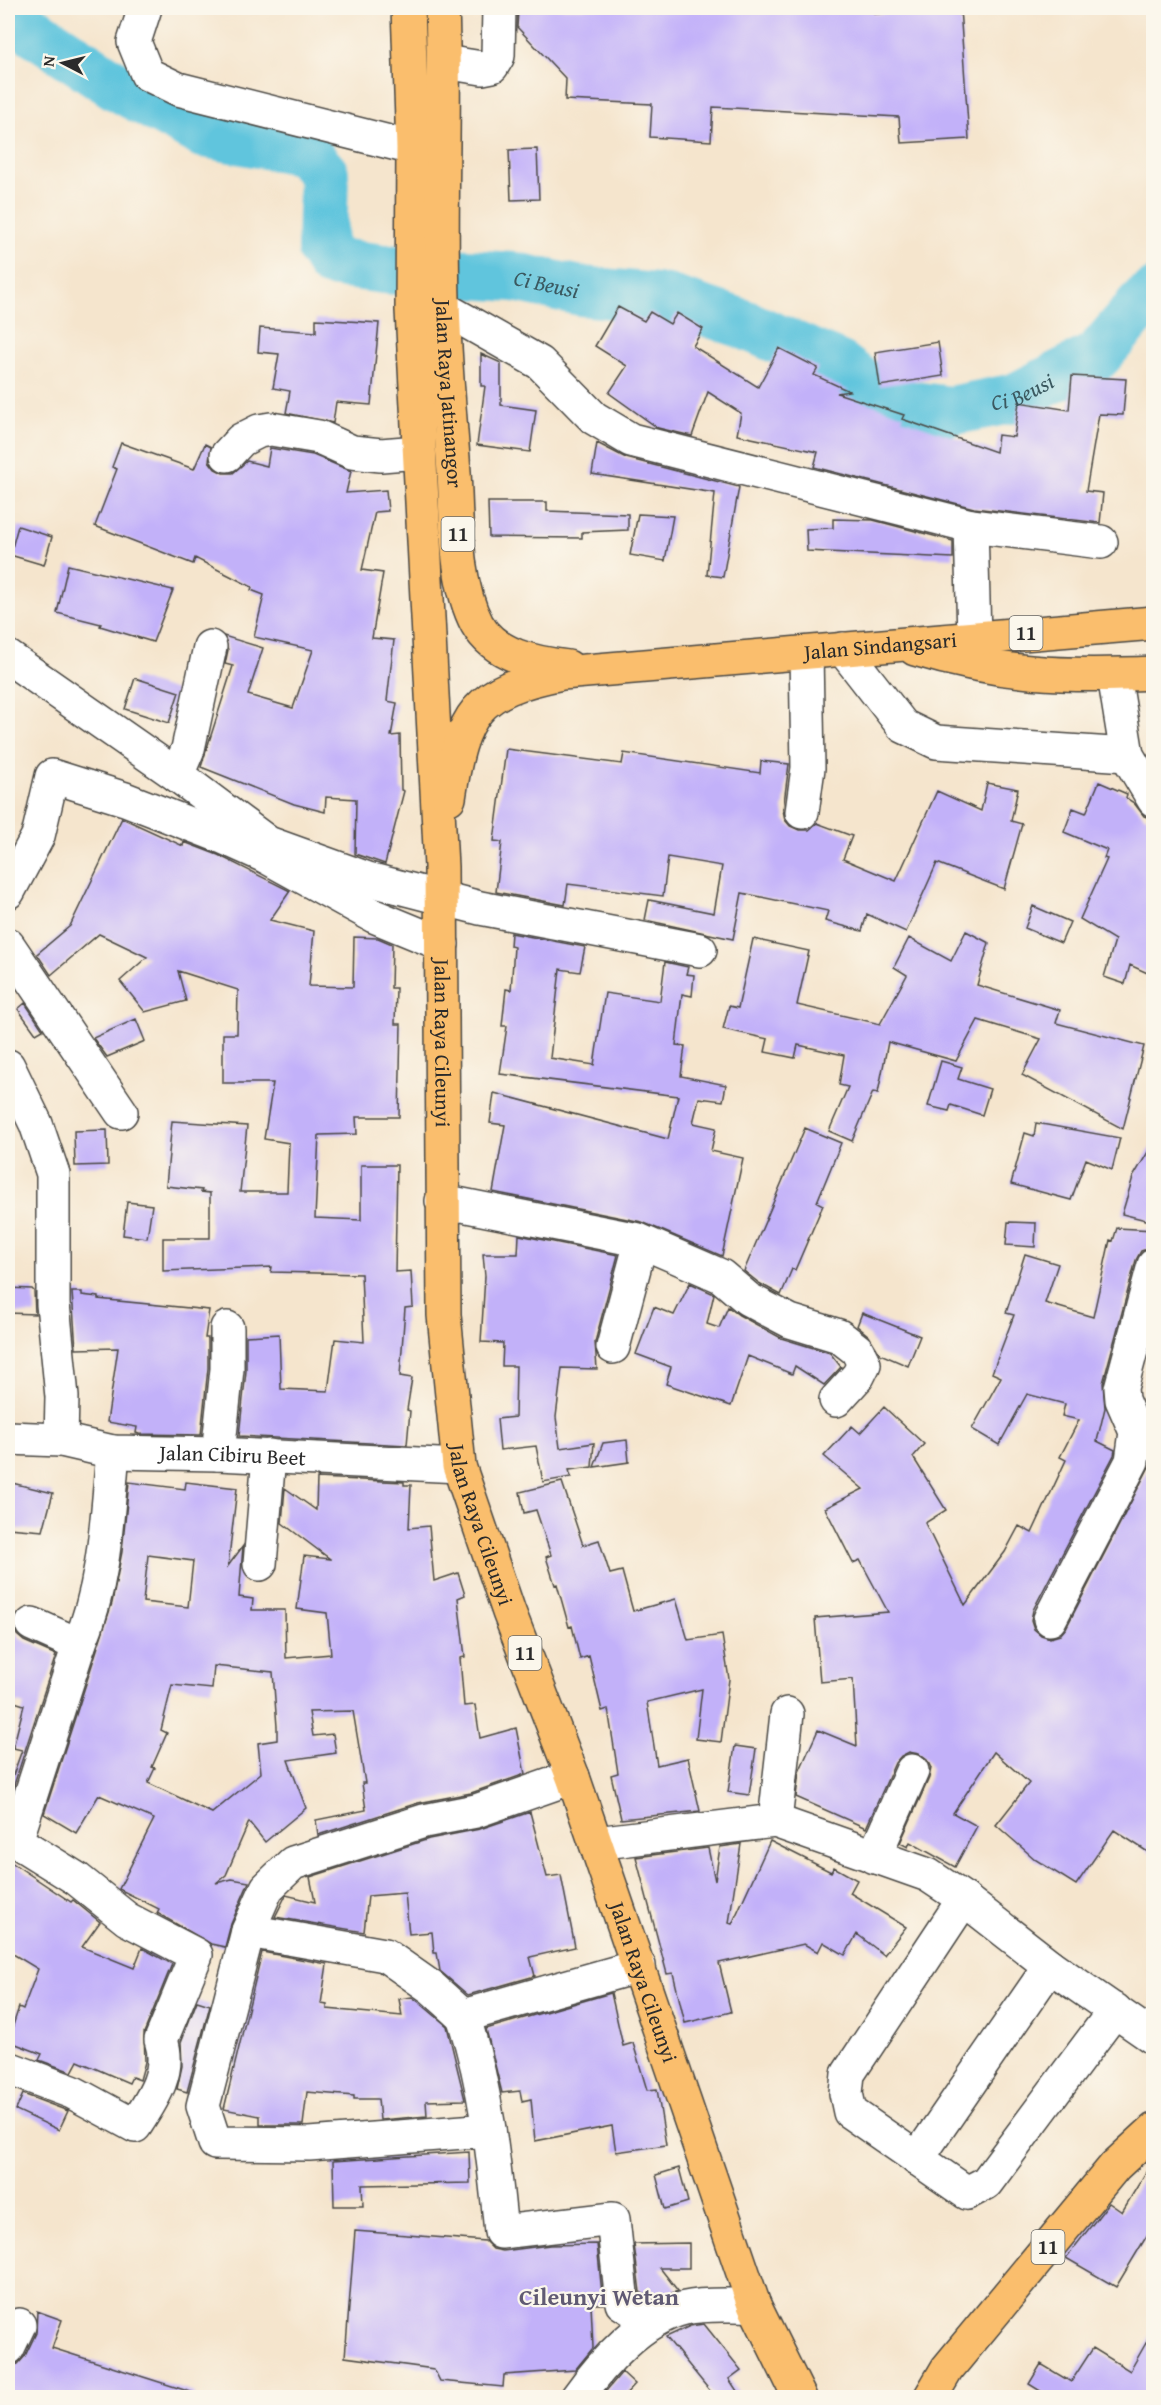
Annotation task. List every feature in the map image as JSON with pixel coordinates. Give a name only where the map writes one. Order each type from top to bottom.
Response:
[{"type":"highway","name":"Jalan Raya Jatinangor","points":[[408,8],[413,148],[428,244],[461,563],[470,607],[478,625],[492,642],[520,657],[556,665],[607,669]]},
{"type":"highway","name":"Jalan Raya Jatinangor","points":[[428,244],[444,62],[441,8]]},
{"type":"highway","name":"Jalan Raya Jatinangor","points":[[430,673],[418,452],[433,305]]},
{"type":"highway","name":"Jalan Sindangsari","points":[[607,669],[1154,623]]},
{"type":"highway","points":[[899,644],[964,664],[1008,672],[1055,675],[1154,673]]},
{"type":"highway","name":"11","points":[[441,898],[449,796],[459,744],[472,716],[494,694],[510,686],[562,673],[607,669]]},
{"type":"highway","name":"Jalan Raya Cileunyi","points":[[430,673],[441,898],[444,1315],[459,1466],[509,1612],[573,1777],[754,2304],[793,2386]]},
{"type":"highway","name":"11","points":[[930,2397],[947,2369],[1115,2166],[1154,2130]]},
{"type":"highway","points":[[904,2397],[947,2369]]},
{"type":"highway","points":[[793,2386],[825,2397]]},
{"type":"street","points":[[145,8],[134,42],[147,74],[189,93],[413,148]]},
{"type":"street","points":[[444,62],[482,68],[492,66],[498,56],[499,8]]},
{"type":"street","points":[[433,305],[540,363],[594,418],[631,440],[971,526],[1101,542]]},
{"type":"street","points":[[227,455],[241,440],[259,431],[271,429],[319,437],[352,452],[381,455],[418,452]]},
{"type":"street","points":[[971,526],[974,637]]},
{"type":"street","points":[[177,775],[188,749],[210,647]]},
{"type":"street","points":[[843,649],[903,726],[936,742],[1127,755]]},
{"type":"street","points":[[802,812],[808,768],[806,652]]},
{"type":"street","points":[[8,657],[177,775],[268,843],[368,879],[441,898],[700,950]]},
{"type":"street","points":[[1114,675],[1127,755],[1154,800]]},
{"type":"street","points":[[8,892],[38,836],[52,776],[125,799],[225,838],[265,856],[374,916],[442,944]]},
{"type":"street","points":[[8,945],[121,1112]]},
{"type":"street","points":[[8,1066],[36,1124],[52,1174],[53,1304],[62,1397],[62,1440]]},
{"type":"street","points":[[442,1201],[638,1240],[722,1276],[748,1299],[790,1321],[840,1336],[857,1350],[864,1364],[858,1376],[836,1400]]},
{"type":"street","points":[[613,1347],[637,1257],[638,1240]]},
{"type":"street","points":[[1050,1619],[1132,1461],[1137,1432],[1122,1400],[1121,1388],[1154,1265]]},
{"type":"street","points":[[218,1454],[227,1369],[227,1328]]},
{"type":"street","name":"Jalan Cibiru Beet","points":[[8,1438],[62,1440],[112,1452],[269,1456],[459,1466]]},
{"type":"street","points":[[9,2072],[72,2092],[135,2126],[156,2095],[166,2055],[161,2040],[196,1954],[127,1918],[77,1879],[16,1841],[79,1645],[93,1613],[106,1534],[112,1452]]},
{"type":"street","points":[[260,1564],[269,1456]]},
{"type":"street","points":[[32,1623],[79,1645]]},
{"type":"street","points":[[776,1821],[787,1714]]},
{"type":"street","points":[[874,1857],[912,1771]]},
{"type":"street","points":[[489,2130],[309,2144],[215,2143],[202,2106],[249,1931],[267,1888],[293,1863],[424,1821],[476,1811],[573,1777]]},
{"type":"street","points":[[596,1843],[776,1821],[928,1875],[964,1899],[1050,1966],[1154,2038]]},
{"type":"street","points":[[964,1899],[848,2074],[846,2093],[850,2112],[966,2193],[978,2190],[986,2183],[1115,2010]]},
{"type":"street","points":[[249,1931],[385,1955],[432,1988],[463,2016],[474,2048],[489,2130],[501,2232],[613,2219],[622,2303],[652,2322]]},
{"type":"street","points":[[463,2016],[639,1966]]},
{"type":"street","points":[[917,2159],[1050,1966]]},
{"type":"street","points":[[577,2397],[601,2365],[652,2322],[665,2314],[688,2308],[754,2304]]},
{"type":"building","points":[[521,8],[874,8],[874,14],[960,8],[969,139],[901,143],[899,117],[713,107],[711,141],[650,137],[652,104],[565,100],[566,79],[517,27],[518,11]]},
{"type":"building","points":[[537,149],[539,199],[511,200],[509,150]]},
{"type":"building","points":[[618,307],[644,321],[650,312],[670,324],[677,313],[703,329],[693,346],[758,387],[779,348],[818,368],[814,375],[849,391],[837,393],[904,415],[902,419],[996,452],[998,435],[1014,437],[1019,402],[1069,410],[1072,376],[1126,379],[1123,415],[1099,414],[1086,491],[1103,493],[1100,523],[974,508],[814,467],[818,452],[737,435],[741,413],[708,392],[692,436],[658,428],[609,393],[627,366],[595,346]]},
{"type":"building","points":[[316,319],[379,323],[371,405],[336,402],[333,423],[286,413],[290,391],[273,388],[279,354],[258,352],[260,328],[316,332]]},
{"type":"building","points":[[938,342],[943,376],[880,386],[875,352]]},
{"type":"building","points":[[481,354],[501,363],[501,405],[536,410],[530,452],[477,445],[485,386],[481,386]]},
{"type":"building","points":[[121,443],[194,469],[205,444],[211,447],[209,461],[215,469],[223,473],[233,473],[247,461],[267,466],[270,448],[313,455],[351,471],[346,493],[386,490],[388,511],[375,512],[362,570],[383,573],[372,638],[394,640],[387,701],[397,703],[391,736],[400,735],[401,790],[404,791],[385,864],[355,854],[356,799],[326,797],[325,812],[294,804],[201,767],[233,666],[225,664],[228,650],[224,636],[263,648],[248,695],[293,708],[313,650],[254,637],[264,595],[251,590],[252,587],[195,558],[193,564],[95,526],[117,469],[112,467]]},
{"type":"building","points":[[597,443],[626,458],[739,487],[723,577],[707,575],[715,493],[592,474]]},
{"type":"building","points":[[488,502],[547,502],[547,511],[628,514],[628,530],[582,532],[582,538],[489,537]]},
{"type":"building","points":[[638,514],[673,516],[665,561],[630,555]]},
{"type":"building","points":[[833,519],[873,520],[953,541],[953,558],[807,551],[806,529],[833,528]]},
{"type":"building","points":[[18,526],[52,537],[44,565],[10,555]]},
{"type":"building","points":[[68,565],[173,590],[153,642],[100,626],[101,624],[57,613]]},
{"type":"building","points":[[135,678],[179,692],[169,723],[125,709]]},
{"type":"building","points":[[506,749],[622,764],[624,753],[760,773],[761,761],[789,764],[783,810],[785,820],[790,826],[799,830],[809,830],[817,823],[852,836],[843,859],[896,881],[937,791],[981,811],[987,783],[1018,789],[1011,821],[1022,824],[1004,889],[937,863],[906,932],[867,914],[862,931],[825,921],[828,911],[742,893],[733,939],[645,920],[649,900],[714,913],[722,866],[668,857],[663,896],[568,884],[565,905],[496,892],[502,842],[494,841]]},
{"type":"building","points":[[1099,782],[1127,794],[1126,798],[1134,803],[1144,816],[1154,819],[1154,976],[1130,965],[1125,984],[1104,977],[1115,940],[1080,919],[1107,859],[1104,858],[1107,850],[1064,832],[1073,808],[1086,813]]},
{"type":"building","points":[[122,818],[183,846],[184,842],[218,855],[290,891],[270,920],[314,931],[309,986],[353,987],[354,937],[378,938],[392,944],[391,988],[396,988],[395,1024],[401,1024],[399,1117],[356,1117],[357,1134],[319,1135],[315,1218],[361,1220],[361,1165],[397,1165],[395,1272],[411,1271],[413,1307],[405,1308],[400,1376],[412,1378],[407,1410],[410,1411],[407,1445],[239,1436],[246,1371],[246,1336],[279,1334],[281,1389],[328,1391],[335,1339],[364,1342],[361,1274],[271,1272],[272,1267],[163,1271],[163,1238],[210,1238],[210,1193],[166,1186],[172,1121],[247,1126],[240,1192],[287,1192],[289,1143],[264,1139],[273,1083],[223,1083],[223,1034],[237,1034],[238,990],[178,971],[186,1001],[145,1012],[120,981],[147,957],[99,934],[51,975],[37,954],[70,926]]},
{"type":"building","points":[[1033,906],[1070,922],[1061,943],[1025,928]]},
{"type":"building","points":[[966,931],[989,943],[977,985],[1060,1010],[1056,1023],[1144,1046],[1123,1129],[1022,1075],[1041,1039],[978,1020],[956,1061],[888,1042],[878,1093],[873,1092],[852,1141],[829,1131],[848,1087],[839,1085],[844,1055],[798,1045],[795,1058],[765,1052],[768,1039],[723,1029],[729,1006],[738,1008],[753,939],[809,951],[797,1005],[880,1024],[907,975],[894,967],[909,938],[951,961]]},
{"type":"building","points":[[511,933],[585,947],[580,972],[560,969],[550,1058],[594,1065],[605,993],[660,1001],[665,962],[688,967],[686,974],[694,975],[692,996],[682,994],[676,1045],[685,1046],[681,1076],[726,1085],[723,1101],[699,1098],[693,1123],[716,1128],[711,1151],[743,1158],[722,1256],[642,1222],[493,1192],[505,1125],[490,1123],[494,1093],[668,1139],[678,1096],[500,1074],[507,1026],[502,1026],[506,989],[511,990],[514,947],[510,946]]},
{"type":"building","points":[[25,1003],[43,1030],[36,1034],[18,1009]]},
{"type":"building","points":[[136,1019],[145,1041],[107,1057],[93,1038]]},
{"type":"building","points":[[941,1061],[962,1067],[958,1079],[990,1089],[982,1115],[951,1105],[949,1111],[928,1106]]},
{"type":"building","points":[[1036,1123],[1120,1138],[1112,1170],[1086,1159],[1071,1200],[1011,1184],[1025,1133],[1034,1136]]},
{"type":"building","points":[[805,1128],[841,1143],[817,1202],[823,1205],[795,1270],[792,1269],[781,1295],[759,1283],[744,1271]]},
{"type":"building","points":[[107,1130],[108,1165],[75,1166],[74,1131]]},
{"type":"building","points":[[1154,1142],[1154,1222],[1122,1214],[1133,1177]]},
{"type":"building","points":[[127,1202],[152,1205],[147,1238],[123,1235]]},
{"type":"building","points":[[1008,1222],[1036,1223],[1035,1247],[1006,1245]]},
{"type":"building","points":[[1117,1228],[1154,1230],[1154,1247],[1141,1251],[1136,1260],[1103,1383],[1105,1408],[1097,1441],[1115,1450],[1114,1455],[1033,1610],[1031,1620],[1034,1629],[1050,1638],[1060,1635],[1066,1628],[1149,1467],[1154,1469],[1154,1856],[1114,1830],[1076,1885],[1036,1860],[996,1825],[1029,1783],[994,1752],[953,1813],[977,1826],[955,1867],[910,1842],[908,1847],[900,1843],[929,1778],[931,1768],[927,1760],[919,1754],[909,1752],[895,1763],[866,1828],[796,1797],[799,1772],[818,1730],[857,1746],[853,1679],[820,1682],[815,1618],[888,1612],[860,1560],[853,1563],[825,1508],[863,1489],[824,1456],[852,1426],[860,1433],[884,1407],[924,1444],[913,1457],[946,1510],[925,1523],[965,1605],[1005,1552],[1019,1526],[1032,1533],[1066,1460],[1060,1457],[1079,1420],[1062,1416],[1065,1404],[1027,1394],[999,1445],[972,1429],[1001,1377],[992,1373],[1014,1315],[1006,1313],[1025,1254],[1058,1264],[1045,1303],[1093,1317],[1110,1240],[1113,1241]]},
{"type":"building","points":[[519,1235],[618,1255],[595,1342],[597,1369],[562,1368],[556,1417],[560,1448],[594,1443],[592,1467],[569,1470],[571,1477],[543,1482],[536,1446],[500,1450],[497,1419],[515,1417],[516,1366],[502,1366],[503,1343],[481,1342],[485,1276],[483,1254],[518,1254]]},
{"type":"building","points":[[690,1283],[714,1294],[707,1324],[719,1328],[728,1307],[781,1338],[830,1353],[841,1367],[824,1385],[795,1366],[792,1374],[748,1356],[731,1406],[666,1384],[671,1367],[636,1354],[654,1307],[674,1315]]},
{"type":"building","points":[[8,1288],[32,1289],[35,1314],[8,1313]]},
{"type":"building","points":[[72,1292],[82,1292],[82,1295],[98,1297],[98,1299],[209,1310],[205,1338],[208,1338],[208,1368],[201,1435],[139,1434],[136,1433],[137,1427],[107,1422],[118,1348],[76,1349]]},
{"type":"building","points":[[862,1313],[920,1336],[908,1366],[880,1354],[869,1336],[857,1326]]},
{"type":"building","points":[[627,1440],[629,1462],[594,1467],[603,1443]]},
{"type":"building","points":[[317,1478],[404,1482],[404,1485],[411,1485],[409,1528],[429,1526],[434,1581],[458,1573],[465,1595],[458,1598],[465,1657],[460,1658],[464,1706],[475,1705],[480,1738],[516,1728],[525,1774],[471,1793],[418,1803],[318,1835],[316,1820],[366,1810],[362,1783],[365,1783],[353,1711],[309,1712],[313,1736],[333,1734],[336,1753],[288,1760],[306,1808],[265,1842],[249,1822],[226,1875],[216,1883],[232,1879],[249,1882],[231,1924],[225,1947],[211,1944],[157,1913],[159,1909],[119,1889],[154,1819],[99,1795],[76,1833],[44,1814],[112,1603],[122,1552],[129,1482],[185,1489],[186,1482],[237,1488],[228,1566],[243,1546],[239,1597],[253,1599],[252,1610],[285,1610],[286,1658],[331,1654],[327,1613],[297,1609],[304,1556],[330,1559],[282,1523],[285,1488],[316,1510]],"holes":[[[148,1555],[193,1561],[188,1607],[143,1602]],[[214,1666],[273,1672],[277,1740],[258,1743],[261,1773],[212,1813],[148,1783],[155,1768],[152,1767],[167,1733],[161,1730],[172,1685],[212,1689]]]},
{"type":"building","points":[[8,1482],[53,1493],[43,1531],[8,1528]]},
{"type":"building","points":[[562,1482],[583,1545],[599,1540],[610,1574],[622,1571],[633,1611],[676,1599],[688,1640],[722,1635],[729,1679],[721,1742],[696,1739],[702,1689],[647,1702],[657,1765],[688,1758],[700,1811],[621,1819],[611,1775],[618,1773],[608,1709],[602,1711],[589,1656],[580,1659],[572,1626],[569,1627],[557,1584],[555,1585],[546,1557],[551,1555],[536,1510],[524,1513],[520,1492]]},
{"type":"building","points":[[8,1625],[14,1627],[17,1635],[24,1641],[56,1655],[11,1794],[8,1789],[22,1750],[13,1748],[24,1705],[8,1700]]},
{"type":"building","points":[[735,1746],[756,1749],[749,1795],[728,1792]]},
{"type":"building","points":[[530,1812],[547,1877],[561,1875],[575,1947],[530,1957],[535,1976],[468,1995],[440,1971],[437,1953],[434,1953],[432,1932],[409,1934],[405,1893],[368,1896],[364,1932],[275,1917],[286,1895],[315,1902],[310,1877],[429,1839],[480,1829]]},
{"type":"building","points":[[770,1841],[831,1872],[834,1867],[857,1880],[850,1893],[906,1927],[884,1955],[857,1934],[845,1955],[823,1942],[818,1952],[804,1944],[719,1963],[731,2012],[685,2023],[673,1973],[667,1974],[636,1857],[708,1848],[715,1881],[720,1847],[741,1844],[729,1923],[732,1924]]},
{"type":"building","points":[[8,1860],[71,1902],[73,1900],[100,1922],[82,1947],[134,1968],[142,1948],[172,1964],[144,2033],[145,2062],[140,2080],[132,2077],[129,2083],[78,2061],[72,2072],[39,2060],[42,2054],[8,2041],[19,2007],[23,2009],[38,1969],[8,1951]]},
{"type":"building","points":[[262,1952],[327,1964],[321,2004],[327,2005],[327,2009],[402,2016],[399,1999],[412,1997],[447,2026],[465,2100],[426,2101],[427,2116],[380,2120],[378,2099],[354,2099],[354,2096],[307,2092],[303,2125],[260,2125],[260,2116],[224,2109]]},
{"type":"building","points":[[611,1993],[623,2046],[633,2043],[647,2090],[657,2089],[666,2145],[616,2152],[612,2126],[535,2141],[531,2099],[522,2101],[520,2091],[502,2093],[486,2029]]},
{"type":"building","points":[[197,2001],[210,2005],[187,2092],[177,2089],[182,2066],[181,2042]]},
{"type":"building","points":[[23,2094],[68,2111],[59,2130],[16,2110]]},
{"type":"building","points":[[469,2152],[470,2183],[362,2185],[363,2206],[334,2206],[333,2161]]},
{"type":"building","points":[[1154,2159],[1154,2224],[1116,2287],[1066,2258],[1109,2203],[1122,2212]]},
{"type":"building","points":[[679,2168],[688,2202],[665,2209],[656,2175]]},
{"type":"building","points":[[355,2231],[485,2241],[493,2249],[503,2251],[550,2245],[597,2244],[603,2304],[591,2304],[593,2348],[575,2370],[504,2375],[503,2387],[440,2381],[434,2369],[345,2357]]},
{"type":"building","points":[[689,2243],[689,2268],[660,2268],[678,2291],[653,2300],[640,2292],[634,2244]]},
{"type":"building","points":[[37,2311],[62,2320],[52,2348],[194,2393],[193,2397],[8,2397],[8,2366],[18,2364],[25,2356],[36,2333]]},
{"type":"building","points":[[704,2324],[741,2370],[729,2379],[741,2397],[715,2397],[666,2337],[690,2326]]},
{"type":"building","points":[[1154,2329],[1154,2397],[1050,2397],[1029,2384],[1041,2364],[1071,2382],[1093,2348],[1130,2371]]},
{"type":"building","points":[[622,2372],[635,2384],[623,2397],[601,2397]]},
{"type":"waterway","name":"Ci Beusi","points":[[8,14],[115,85],[203,133],[304,151],[324,174],[322,249],[330,262],[384,269],[515,277],[581,291],[667,299],[741,323],[840,366],[868,387],[899,404],[950,411],[1015,398],[1097,356],[1146,299],[1154,293]]},
{"type":"district","name":"Cileunyi Wetan","points":[[599,2297]]}]
